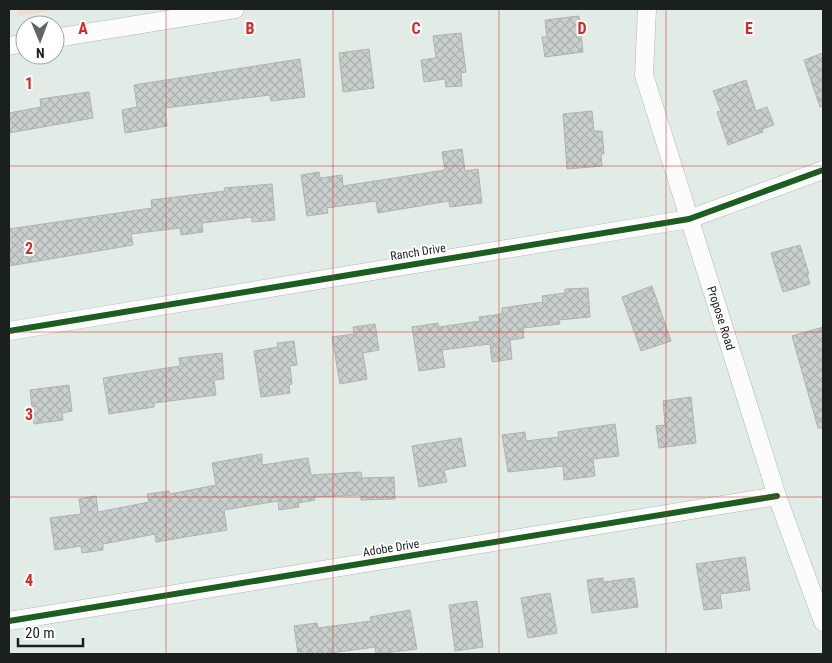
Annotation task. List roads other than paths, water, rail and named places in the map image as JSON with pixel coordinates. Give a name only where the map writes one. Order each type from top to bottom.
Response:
[{"type":"street","points":[[65,36],[235,9]]},
{"type":"street","name":"Propose Road","points":[[648,9],[644,75],[777,496],[823,622]]},
{"type":"street","name":"Ranch Drive","points":[[9,330],[689,219],[823,170]]},
{"type":"street","name":"Adobe Drive","points":[[9,622],[777,496]]}]
